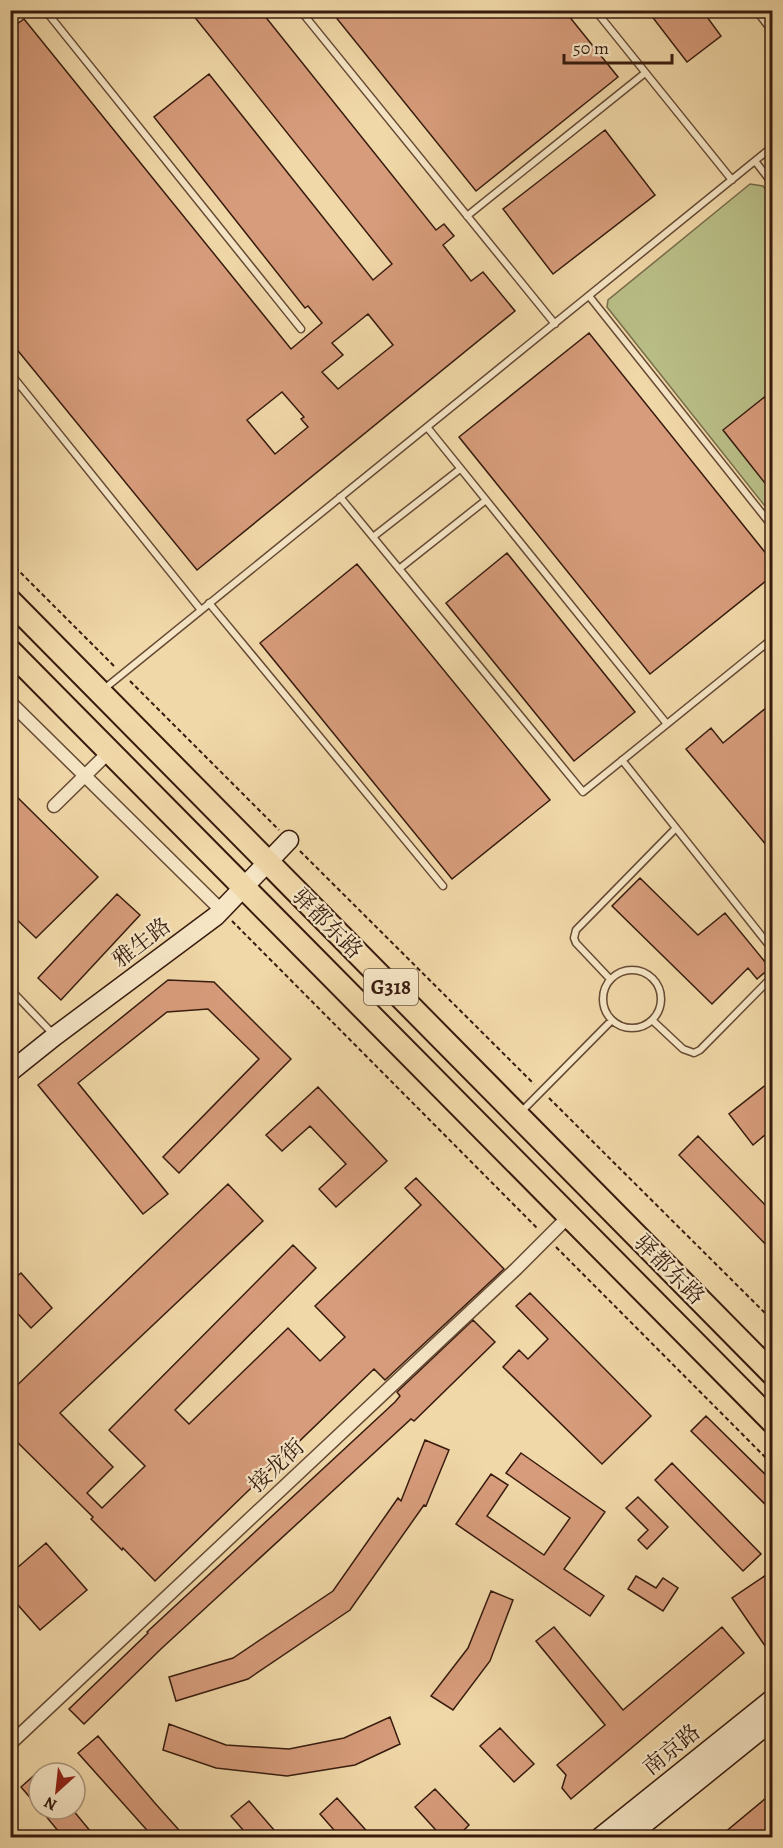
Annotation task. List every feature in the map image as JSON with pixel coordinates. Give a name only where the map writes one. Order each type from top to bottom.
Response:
[{"type":"highway","name":"驿都东路","points":[[10,601],[772,1373]]},
{"type":"highway","name":"驿都东路","points":[[15,659],[245,887],[772,1421]]},
{"type":"street","points":[[10,702],[222,911]]},
{"type":"street","points":[[54,806],[109,752]]},
{"type":"street","name":"雅生路","points":[[10,1072],[216,916],[289,840]]},
{"type":"street","name":"接龙街","points":[[10,1744],[570,1216]]},
{"type":"street","name":"南京路","points":[[599,1838],[772,1699]]},
{"type":"street","points":[[627,1838],[772,1721]]},
{"type":"lane","points":[[45,10],[301,329]]},
{"type":"lane","points":[[300,10],[555,324]]},
{"type":"lane","points":[[595,10],[732,180]]},
{"type":"lane","points":[[756,10],[772,31]]},
{"type":"lane","points":[[467,216],[645,73]]},
{"type":"lane","points":[[100,692],[772,147]]},
{"type":"lane","points":[[755,161],[772,183]]},
{"type":"lane","points":[[589,296],[772,526]]},
{"type":"lane","points":[[10,374],[201,610]]},
{"type":"lane","points":[[427,427],[667,724]]},
{"type":"lane","points":[[373,537],[460,469]]},
{"type":"lane","points":[[340,497],[583,792],[772,639]]},
{"type":"lane","points":[[399,569],[486,500]]},
{"type":"lane","points":[[209,603],[442,886]]},
{"type":"lane","points":[[622,760],[772,949]]},
{"type":"lane","points":[[610,979],[576,943],[574,938],[576,930],[676,828]]},
{"type":"lane","points":[[638,970],[654,979],[662,997],[657,1015],[642,1027],[633,1028],[624,1027],[612,1020],[604,1007],[603,997],[610,979],[618,973],[638,970]]},
{"type":"lane","points":[[652,1020],[683,1050],[694,1053],[700,1050],[772,977]]},
{"type":"lane","points":[[10,989],[55,1036]]},
{"type":"lane","points":[[518,1115],[612,1020]]},
{"type":"path","points":[[10,562],[772,1320]]},
{"type":"path","points":[[222,911],[772,1464]]},
{"type":"green space","points":[[750,184],[763,186],[772,198],[772,515],[607,307],[608,300]]},
{"type":"building","points":[[189,10],[260,10],[436,230],[444,224],[454,236],[443,245],[471,281],[483,272],[515,311],[197,570],[10,341],[10,29],[24,19],[291,349],[322,323],[308,306],[305,308],[154,117],[209,74],[373,280],[392,264]],"holes":[[[368,314],[393,345],[338,389],[322,372],[343,355],[332,343]],[[282,392],[304,417],[301,419],[308,427],[275,454],[247,420]]]},
{"type":"building","points":[[330,10],[564,10],[618,77],[476,191]]},
{"type":"building","points":[[647,10],[702,10],[721,36],[687,62]]},
{"type":"building","points":[[605,130],[655,195],[553,274],[503,209]]},
{"type":"building","points":[[589,333],[772,561],[772,576],[650,674],[459,437]]},
{"type":"building","points":[[772,391],[772,492],[723,430]]},
{"type":"building","points":[[507,553],[635,712],[574,761],[446,603]]},
{"type":"building","points":[[357,564],[550,800],[452,879],[260,643]]},
{"type":"building","points":[[772,703],[772,852],[686,749],[711,728],[723,743]]},
{"type":"building","points":[[10,790],[98,877],[36,938],[10,913]]},
{"type":"building","points":[[640,878],[698,935],[725,913],[770,968],[757,979],[748,968],[712,1004],[612,906]]},
{"type":"building","points":[[117,894],[140,915],[61,1000],[38,978]]},
{"type":"building","points":[[168,980],[214,982],[291,1059],[179,1173],[163,1157],[259,1059],[208,1009],[167,1012],[78,1083],[168,1194],[143,1214],[38,1085]]},
{"type":"building","points":[[772,1080],[772,1129],[753,1145],[729,1114]]},
{"type":"building","points":[[318,1087],[387,1161],[336,1207],[319,1189],[346,1164],[310,1126],[282,1151],[266,1135]]},
{"type":"building","points":[[698,1136],[772,1212],[772,1251],[679,1155]]},
{"type":"building","points":[[416,1178],[504,1269],[385,1380],[374,1369],[155,1581],[10,1435],[10,1392],[228,1184],[263,1221],[60,1413],[113,1467],[87,1493],[102,1508],[145,1466],[109,1430],[293,1245],[316,1268],[175,1410],[189,1424],[288,1328],[320,1361],[345,1337],[315,1306],[421,1205],[405,1188]]},
{"type":"building","points":[[21,1273],[52,1308],[31,1328],[10,1305],[10,1282]]},
{"type":"building","points":[[530,1293],[651,1416],[602,1464],[503,1367],[519,1350],[528,1359],[548,1339],[516,1306]]},
{"type":"building","points":[[473,1320],[495,1342],[414,1421],[411,1419],[162,1648],[84,1724],[69,1709],[147,1632],[395,1402],[400,1396],[397,1392]]},
{"type":"building","points":[[706,1416],[772,1481],[772,1511],[691,1431]]},
{"type":"building","points":[[425,1440],[449,1450],[426,1506],[424,1505],[350,1610],[248,1679],[176,1701],[169,1677],[233,1658],[333,1591],[398,1498],[401,1501]]},
{"type":"building","points":[[521,1453],[605,1512],[564,1569],[604,1596],[590,1616],[456,1524],[491,1474],[508,1485],[487,1516],[544,1555],[570,1518],[506,1473]]},
{"type":"building","points":[[672,1463],[761,1554],[743,1571],[655,1480]]},
{"type":"building","points":[[638,1497],[668,1527],[647,1549],[638,1540],[648,1530],[626,1508]]},
{"type":"building","points":[[46,1543],[87,1590],[40,1630],[10,1596],[10,1574]]},
{"type":"building","points":[[772,1571],[772,1656],[732,1598]]},
{"type":"building","points":[[636,1576],[656,1588],[663,1578],[678,1588],[663,1611],[628,1589]]},
{"type":"building","points":[[491,1591],[513,1600],[490,1661],[453,1710],[431,1696],[468,1648]]},
{"type":"building","points":[[554,1627],[623,1710],[722,1627],[744,1653],[571,1799],[562,1788],[566,1775],[557,1765],[605,1725],[536,1641]]},
{"type":"building","points":[[390,1717],[400,1744],[355,1765],[287,1776],[216,1768],[163,1750],[169,1724],[226,1745],[289,1749],[344,1738]]},
{"type":"building","points":[[500,1728],[534,1764],[514,1782],[480,1746]]},
{"type":"building","points":[[98,1736],[186,1838],[154,1838],[78,1753]]},
{"type":"building","points":[[27,1782],[27,1794],[21,1787]]},
{"type":"building","points":[[435,1789],[469,1825],[456,1838],[443,1838],[415,1807]]},
{"type":"building","points":[[772,1793],[772,1830],[763,1838],[718,1838]]},
{"type":"building","points":[[337,1798],[373,1838],[341,1838],[320,1814]]},
{"type":"building","points":[[249,1801],[281,1838],[250,1838],[231,1816]]},
{"type":"building","points":[[50,1821],[82,1821],[96,1838],[64,1838]]}]
